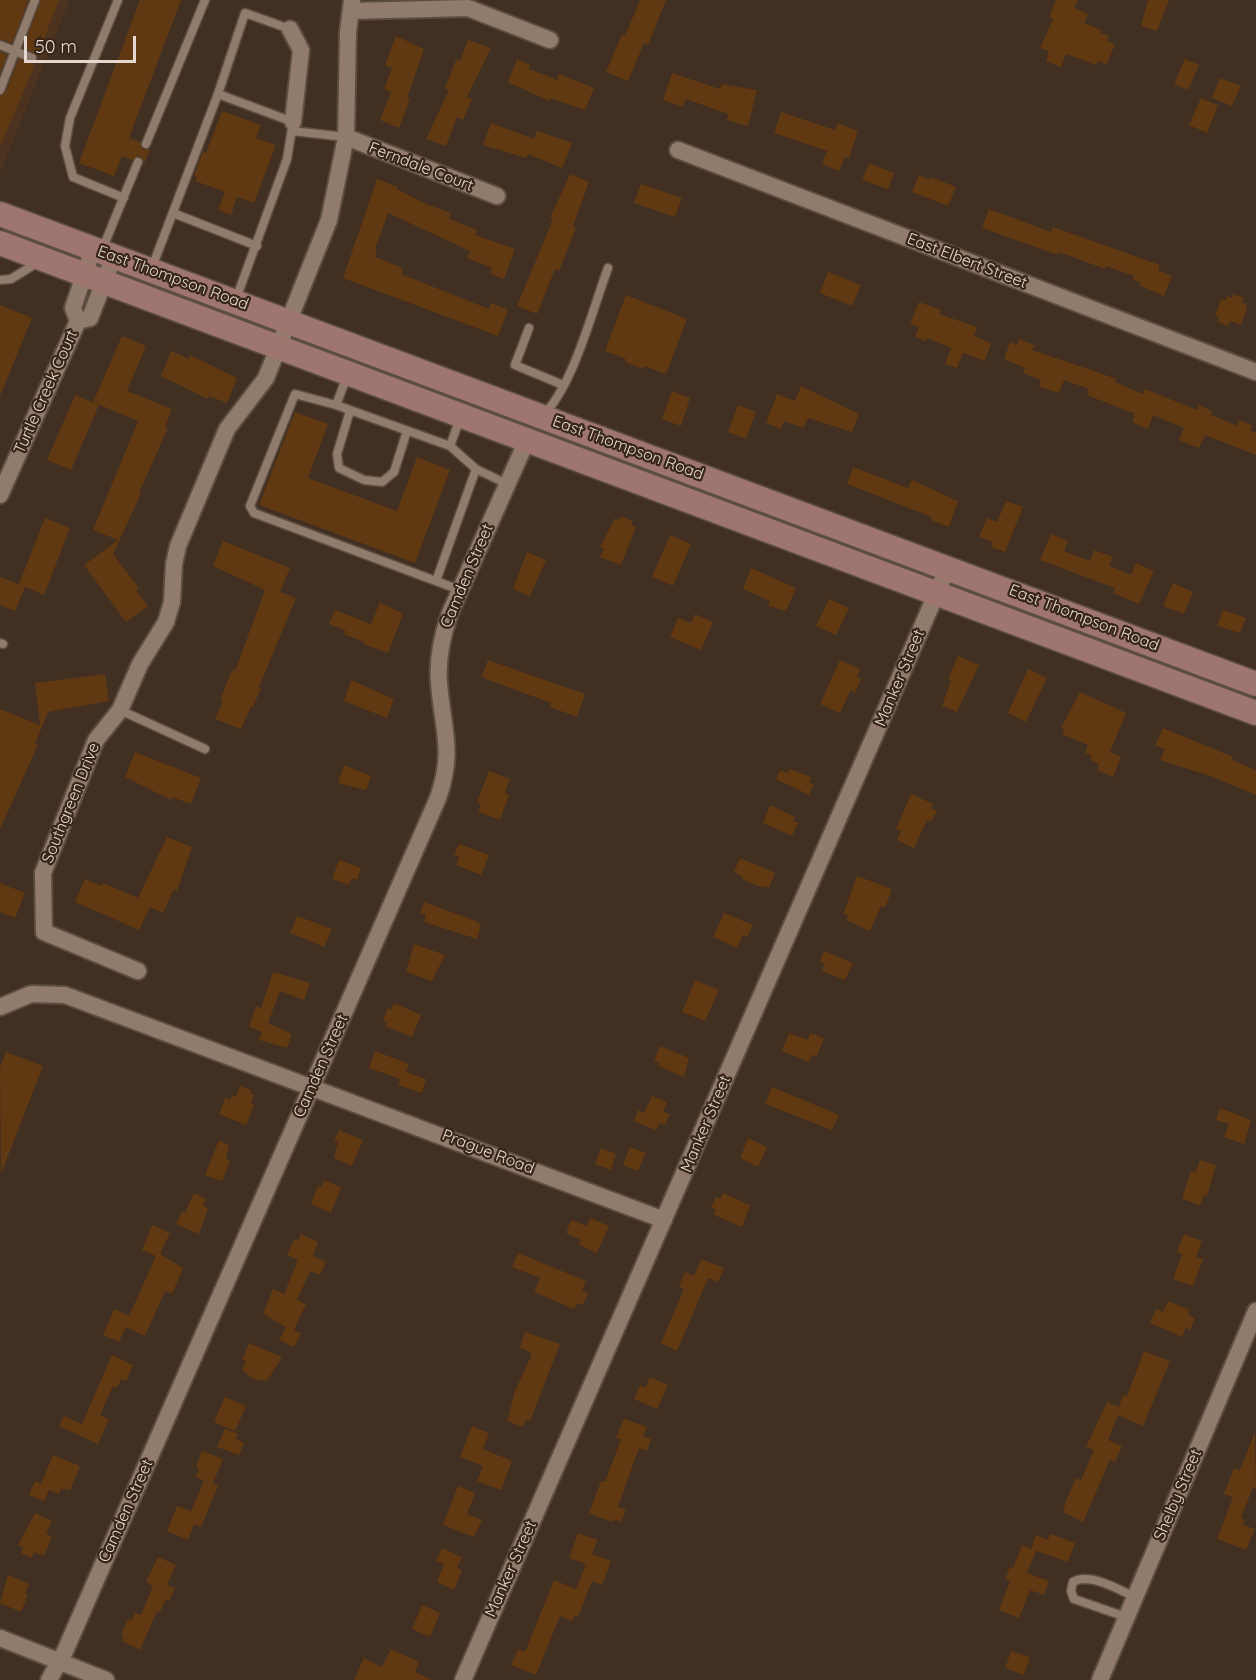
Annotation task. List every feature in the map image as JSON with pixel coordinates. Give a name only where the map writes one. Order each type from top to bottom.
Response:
[{"type":"main road","name":"East Thompson Road","points":[[0,214],[235,302],[349,374],[1256,713]]},
{"type":"main road","name":"East Thompson Road","points":[[0,243],[94,278],[284,334],[541,416],[1256,684]]},
{"type":"main road","points":[[527,440],[541,416]]},
{"type":"street","points":[[351,6],[468,8],[550,40]]},
{"type":"street","name":"Southgreen Drive","points":[[138,971],[44,932],[43,873],[96,740],[120,710],[140,664],[166,622],[172,602],[177,549],[227,429],[261,387],[327,226],[340,179],[346,137],[351,6]]},
{"type":"street","points":[[290,29],[301,50],[293,127]]},
{"type":"street","name":"Ferndale Court","points":[[346,137],[497,196]]},
{"type":"street","name":"East Elbert Street","points":[[678,150],[1256,372]]},
{"type":"street","name":"Turtle Creek Court","points":[[0,495],[78,321],[73,308],[94,278],[103,252]]},
{"type":"street","name":"Camden Street","points":[[49,1680],[59,1662],[440,793],[448,741],[439,685],[439,656],[444,630],[527,440]]},
{"type":"street","name":"Manker Street","points":[[463,1680],[948,567]]},
{"type":"street","name":"Prague Road","points":[[0,1007],[31,994],[58,993],[312,1085],[664,1220]]},
{"type":"street","name":"Shelby Street","points":[[1100,1680],[1256,1311]]},
{"type":"street","points":[[0,1638],[106,1680]]},
{"type":"lane","points":[[0,90],[35,0]]},
{"type":"lane","points":[[118,0],[70,118],[64,146],[74,177],[124,198]]},
{"type":"lane","points":[[146,144],[205,0]]},
{"type":"lane","points":[[151,270],[218,94],[244,13],[290,29]]},
{"type":"lane","points":[[0,45],[32,58]]},
{"type":"lane","points":[[218,94],[293,127],[346,137]]},
{"type":"lane","points":[[235,302],[287,159],[293,127]]},
{"type":"lane","points":[[103,252],[138,162]]},
{"type":"lane","points":[[173,213],[257,246]]},
{"type":"lane","points":[[0,280],[11,279],[43,259]]},
{"type":"lane","points":[[541,416],[551,407],[563,385],[608,268]]},
{"type":"lane","points":[[529,328],[515,364],[563,385]]},
{"type":"lane","points":[[336,405],[349,374]]},
{"type":"lane","points":[[460,590],[254,513],[250,506],[295,394],[336,405],[450,446],[476,469],[507,484]]},
{"type":"lane","points":[[350,411],[337,454],[339,468],[364,480],[382,482],[394,472],[407,431]]},
{"type":"lane","points":[[450,446],[461,415]]},
{"type":"lane","points":[[436,581],[476,469]]},
{"type":"lane","points":[[120,710],[205,749]]},
{"type":"lane","points":[[1126,1617],[1074,1599],[1071,1591],[1073,1582],[1076,1580],[1092,1581],[1135,1597]]},
{"type":"shaded area","points":[[0,0],[70,0],[0,173]]},
{"type":"building","points":[[0,0],[28,0],[12,43],[0,39]]},
{"type":"building","points":[[41,0],[59,0],[38,55],[23,48]]},
{"type":"building","points":[[140,0],[181,0],[129,138],[140,142],[143,150],[150,149],[144,164],[140,156],[132,160],[122,156],[114,176],[79,163]]},
{"type":"building","points":[[640,0],[666,0],[648,45],[644,43],[628,81],[606,72],[622,34],[625,36]]},
{"type":"building","points":[[1056,0],[1078,0],[1074,8],[1088,14],[1084,23],[1102,30],[1101,33],[1109,36],[1107,41],[1115,44],[1107,64],[1098,61],[1096,65],[1066,54],[1061,67],[1046,61],[1049,51],[1040,48],[1053,19],[1049,17]]},
{"type":"building","points":[[1148,0],[1169,0],[1157,31],[1141,26]]},
{"type":"building","points":[[396,36],[424,49],[399,128],[380,120],[391,92],[384,89],[392,68],[385,65]]},
{"type":"building","points":[[468,40],[491,48],[467,97],[472,99],[463,120],[457,117],[446,146],[426,139],[449,90],[445,88],[456,60],[460,61]]},
{"type":"building","points":[[0,52],[7,55],[0,72]]},
{"type":"building","points":[[19,59],[34,64],[34,67],[0,147],[0,96],[6,92]]},
{"type":"building","points":[[517,59],[530,65],[529,69],[557,80],[559,74],[594,88],[585,110],[550,98],[549,101],[508,82]]},
{"type":"building","points":[[1185,59],[1199,65],[1188,90],[1174,84]]},
{"type":"building","points":[[672,73],[720,89],[722,84],[757,90],[748,126],[727,120],[728,114],[686,99],[683,107],[663,100]]},
{"type":"building","points":[[1220,78],[1241,86],[1232,106],[1212,98]]},
{"type":"building","points":[[1201,98],[1218,105],[1207,133],[1189,125]]},
{"type":"building","points":[[222,111],[261,125],[256,138],[276,145],[254,203],[237,197],[231,215],[218,210],[225,192],[195,181],[197,177],[194,176],[203,151],[206,153]]},
{"type":"building","points":[[781,112],[835,130],[838,123],[858,131],[849,158],[845,157],[839,171],[822,164],[827,151],[774,133]]},
{"type":"building","points":[[491,123],[534,139],[537,131],[572,143],[562,168],[528,154],[526,158],[483,145]]},
{"type":"building","points":[[869,163],[894,173],[888,189],[862,180]]},
{"type":"building","points":[[570,174],[589,182],[573,226],[576,228],[559,271],[555,269],[537,314],[517,306],[553,219],[550,218]]},
{"type":"building","points":[[919,175],[956,187],[948,206],[912,192]]},
{"type":"building","points":[[377,179],[398,187],[397,189],[426,204],[451,213],[449,219],[477,230],[475,235],[515,249],[504,279],[490,274],[492,268],[467,258],[470,251],[388,213],[375,249],[377,250],[375,257],[403,268],[401,274],[489,309],[491,303],[508,310],[498,336],[343,278]]},
{"type":"building","points":[[641,184],[682,198],[675,217],[634,203]]},
{"type":"building","points":[[989,209],[1051,232],[1053,227],[1160,265],[1158,270],[1172,276],[1164,296],[1140,286],[1141,283],[1133,280],[1134,276],[1106,266],[1105,269],[1059,252],[1058,255],[982,228]]},
{"type":"building","points":[[828,272],[861,285],[852,306],[820,293]]},
{"type":"building","points":[[1233,294],[1244,298],[1242,303],[1246,304],[1247,308],[1241,325],[1230,321],[1228,326],[1218,322],[1219,317],[1215,316],[1221,299],[1226,300],[1227,296],[1232,298]]},
{"type":"building","points":[[626,295],[687,319],[666,374],[644,366],[643,369],[605,351]]},
{"type":"building","points":[[919,302],[941,310],[939,314],[977,327],[974,336],[991,343],[985,361],[963,353],[957,368],[945,364],[951,348],[927,338],[926,341],[915,337],[919,327],[910,324]]},
{"type":"building","points":[[0,305],[32,318],[0,396]]},
{"type":"building","points":[[122,336],[146,346],[127,391],[172,409],[165,427],[168,428],[113,554],[139,588],[136,590],[148,606],[126,622],[84,565],[118,540],[93,530],[138,421],[93,402]]},
{"type":"building","points":[[1019,339],[1034,345],[1032,350],[1116,379],[1115,382],[1143,394],[1145,389],[1197,410],[1199,405],[1212,411],[1211,415],[1238,426],[1239,420],[1252,425],[1250,430],[1256,433],[1256,455],[1205,435],[1199,448],[1179,440],[1184,428],[1153,415],[1148,429],[1132,422],[1135,414],[1087,395],[1089,389],[1064,380],[1059,393],[1039,387],[1041,380],[1023,373],[1025,368],[1004,359],[1010,342],[1017,345]]},
{"type":"building","points":[[171,351],[189,359],[190,355],[237,378],[227,403],[209,396],[208,399],[161,376]]},
{"type":"building","points":[[801,386],[859,414],[852,432],[808,418],[804,428],[784,421],[781,429],[766,423],[777,394],[795,401]]},
{"type":"building","points":[[672,391],[690,398],[681,426],[662,419]]},
{"type":"building","points":[[75,395],[99,405],[71,470],[47,460]]},
{"type":"building","points":[[738,405],[756,412],[746,439],[728,432]]},
{"type":"building","points":[[295,412],[328,424],[308,478],[397,511],[417,457],[450,470],[415,563],[259,505]]},
{"type":"building","points":[[853,467],[908,488],[912,480],[958,501],[949,527],[931,520],[932,517],[847,484]]},
{"type":"building","points":[[1006,501],[1023,507],[1005,552],[991,547],[993,542],[979,537],[987,518],[997,522]]},
{"type":"building","points":[[621,516],[633,521],[631,525],[636,527],[621,565],[600,557],[604,549],[600,547],[615,518],[620,520]]},
{"type":"building","points":[[45,518],[70,528],[44,595],[25,587],[15,611],[0,605],[0,577],[19,584]]},
{"type":"building","points":[[1051,534],[1068,541],[1064,551],[1090,561],[1094,550],[1113,557],[1109,566],[1131,575],[1136,563],[1154,571],[1139,604],[1113,593],[1115,588],[1040,560]]},
{"type":"building","points":[[670,535],[691,544],[673,586],[652,577]]},
{"type":"building","points":[[223,541],[290,568],[280,592],[296,598],[259,687],[261,688],[241,729],[215,719],[223,701],[220,700],[232,670],[235,671],[265,590],[213,566]]},
{"type":"building","points":[[527,552],[546,560],[530,596],[513,589]]},
{"type":"building","points":[[751,568],[796,588],[786,611],[768,606],[770,601],[743,589]]},
{"type":"building","points":[[1173,583],[1193,592],[1184,614],[1163,606]]},
{"type":"building","points":[[829,599],[849,608],[836,635],[816,626]]},
{"type":"building","points":[[380,602],[403,614],[388,653],[363,644],[364,642],[344,634],[346,631],[329,624],[335,610],[371,624]]},
{"type":"building","points":[[1223,610],[1246,618],[1240,633],[1217,626]]},
{"type":"building","points":[[695,614],[713,622],[701,650],[670,637],[678,618],[691,623]]},
{"type":"building","points":[[958,656],[979,665],[957,712],[942,706],[951,680],[948,679]]},
{"type":"building","points":[[488,660],[585,694],[577,717],[550,707],[551,703],[486,679],[482,676]]},
{"type":"building","points":[[840,660],[860,669],[857,677],[861,679],[855,693],[851,690],[840,713],[820,704]]},
{"type":"building","points":[[1028,669],[1047,678],[1026,722],[1008,713]]},
{"type":"building","points":[[105,674],[109,701],[48,712],[35,744],[38,745],[0,829],[0,709],[40,725],[35,683]]},
{"type":"building","points":[[351,680],[394,699],[387,718],[344,701]]},
{"type":"building","points":[[1080,692],[1126,713],[1110,752],[1121,757],[1113,777],[1097,770],[1099,764],[1090,760],[1091,755],[1085,753],[1088,745],[1062,734],[1064,729],[1061,728]]},
{"type":"building","points":[[1163,728],[1233,757],[1232,760],[1256,770],[1256,795],[1210,776],[1160,760],[1165,749],[1155,745]]},
{"type":"building","points":[[135,752],[201,778],[191,804],[172,797],[171,800],[125,777]]},
{"type":"building","points":[[344,765],[371,776],[366,790],[338,783]]},
{"type":"building","points":[[790,769],[811,777],[809,782],[814,784],[809,795],[776,779],[780,770],[788,773]]},
{"type":"building","points":[[489,771],[510,779],[505,793],[509,795],[500,820],[478,812],[481,804],[477,802]]},
{"type":"building","points":[[911,794],[933,804],[931,808],[937,811],[931,822],[927,820],[914,848],[897,840],[901,831],[896,829]]},
{"type":"building","points":[[770,805],[795,817],[793,821],[798,823],[792,836],[763,823]]},
{"type":"building","points":[[167,837],[192,847],[177,891],[174,889],[163,913],[150,907],[139,930],[75,902],[85,879],[102,886],[103,883],[138,898]]},
{"type":"building","points":[[459,844],[489,855],[481,875],[456,865],[459,857],[454,855]]},
{"type":"building","points":[[740,858],[775,873],[769,888],[764,886],[763,888],[742,879],[743,877],[734,872]]},
{"type":"building","points":[[339,860],[361,868],[357,880],[352,878],[349,885],[332,879]]},
{"type":"building","points":[[857,876],[892,889],[885,908],[881,906],[870,931],[846,920],[848,916],[843,914]]},
{"type":"building","points":[[0,883],[25,893],[15,918],[0,912]]},
{"type":"building","points":[[424,902],[476,921],[481,925],[477,939],[424,922],[426,915],[420,913]]},
{"type":"building","points":[[724,913],[753,925],[747,937],[743,935],[737,948],[713,937]]},
{"type":"building","points":[[297,916],[332,929],[324,947],[290,933]]},
{"type":"building","points":[[414,944],[445,955],[432,981],[406,972]]},
{"type":"building","points":[[824,951],[853,963],[845,980],[822,971],[825,964],[820,962]]},
{"type":"building","points":[[273,972],[310,983],[304,1000],[280,991],[268,1023],[292,1034],[287,1048],[259,1040],[262,1032],[249,1027],[256,1006],[261,1008]]},
{"type":"building","points":[[695,980],[719,990],[705,1021],[682,1012]]},
{"type":"building","points":[[394,1003],[421,1015],[412,1037],[385,1026],[387,1022],[383,1020],[388,1008],[391,1010]]},
{"type":"building","points":[[789,1033],[808,1040],[810,1033],[824,1038],[817,1056],[812,1055],[809,1062],[782,1051]]},
{"type":"building","points":[[660,1046],[689,1058],[684,1077],[658,1066],[659,1063],[654,1061]]},
{"type":"building","points":[[375,1051],[409,1064],[406,1072],[426,1079],[422,1093],[398,1085],[400,1079],[369,1068]]},
{"type":"building","points":[[6,1052],[43,1066],[1,1174],[0,1067]]},
{"type":"building","points":[[240,1086],[251,1090],[250,1093],[254,1095],[251,1103],[254,1105],[246,1125],[219,1114],[225,1098],[230,1100],[232,1095],[236,1097]]},
{"type":"building","points":[[772,1087],[839,1115],[832,1130],[765,1104]]},
{"type":"building","points":[[652,1096],[667,1102],[663,1112],[670,1114],[665,1125],[659,1123],[656,1130],[634,1121],[638,1110],[644,1113]]},
{"type":"building","points":[[1220,1108],[1251,1120],[1244,1144],[1224,1137],[1229,1124],[1216,1120]]},
{"type":"building","points":[[339,1130],[363,1140],[352,1166],[334,1158],[338,1142],[334,1141]]},
{"type":"building","points":[[748,1138],[767,1147],[758,1167],[740,1158]]},
{"type":"building","points":[[219,1140],[229,1145],[226,1159],[230,1161],[222,1181],[205,1175]]},
{"type":"building","points":[[630,1147],[646,1153],[638,1171],[623,1165]]},
{"type":"building","points":[[601,1148],[616,1154],[611,1170],[595,1164]]},
{"type":"building","points":[[1200,1160],[1216,1165],[1207,1196],[1204,1195],[1200,1205],[1182,1199],[1191,1171],[1196,1172]]},
{"type":"building","points":[[324,1180],[341,1187],[331,1213],[311,1204],[318,1186],[322,1187]]},
{"type":"building","points":[[194,1193],[206,1199],[203,1206],[208,1208],[199,1234],[176,1224],[182,1212],[185,1213]]},
{"type":"building","points":[[723,1193],[750,1205],[742,1227],[714,1215],[716,1210],[711,1208],[716,1197],[720,1199]]},
{"type":"building","points":[[590,1218],[609,1226],[597,1253],[579,1245],[581,1240],[566,1233],[571,1220],[587,1226]]},
{"type":"building","points":[[152,1225],[170,1233],[160,1254],[183,1268],[172,1294],[165,1291],[145,1336],[126,1327],[119,1342],[103,1335],[114,1309],[129,1316],[156,1256],[142,1250]]},
{"type":"building","points":[[301,1234],[318,1242],[313,1256],[326,1262],[320,1275],[310,1271],[297,1300],[306,1304],[294,1330],[301,1333],[294,1347],[279,1340],[286,1327],[263,1314],[273,1289],[284,1294],[298,1260],[287,1255],[294,1240],[298,1241]]},
{"type":"building","points":[[1184,1234],[1202,1241],[1196,1257],[1203,1259],[1193,1286],[1173,1279],[1182,1254],[1177,1252]]},
{"type":"building","points":[[518,1253],[586,1281],[582,1291],[588,1293],[583,1305],[577,1303],[574,1309],[534,1292],[540,1278],[512,1267]]},
{"type":"building","points":[[701,1259],[724,1268],[718,1282],[708,1278],[677,1351],[661,1343],[684,1289],[679,1287],[685,1272],[694,1276]]},
{"type":"building","points":[[1168,1301],[1190,1310],[1188,1315],[1195,1318],[1190,1330],[1186,1328],[1182,1337],[1150,1323],[1156,1309],[1163,1312]]},
{"type":"building","points":[[525,1332],[560,1344],[530,1421],[526,1420],[523,1427],[507,1421],[515,1391],[532,1354],[520,1347]]},
{"type":"building","points":[[249,1343],[282,1357],[267,1381],[254,1379],[242,1370],[246,1361],[242,1360]]},
{"type":"building","points":[[1144,1351],[1170,1361],[1143,1426],[1118,1415],[1108,1440],[1122,1446],[1115,1462],[1110,1460],[1083,1522],[1063,1512],[1066,1501],[1076,1478],[1081,1480],[1094,1450],[1086,1447],[1107,1402],[1119,1407],[1123,1395],[1127,1396]]},
{"type":"building","points":[[112,1355],[133,1365],[126,1381],[121,1379],[117,1388],[113,1386],[100,1415],[109,1419],[98,1444],[59,1426],[64,1416],[82,1424]]},
{"type":"building","points":[[650,1377],[668,1385],[657,1409],[634,1399],[640,1385],[645,1388]]},
{"type":"building","points":[[225,1397],[246,1406],[235,1431],[214,1422]]},
{"type":"building","points":[[624,1419],[647,1427],[643,1436],[651,1439],[647,1451],[639,1448],[618,1507],[626,1510],[621,1522],[614,1519],[612,1522],[589,1513],[601,1481],[605,1482],[621,1439],[616,1438]]},
{"type":"building","points":[[472,1426],[489,1433],[483,1449],[512,1461],[501,1490],[477,1481],[483,1466],[460,1457]]},
{"type":"building","points":[[225,1429],[238,1434],[236,1439],[244,1443],[239,1455],[217,1447]]},
{"type":"building","points":[[1255,1432],[1256,1489],[1253,1487],[1241,1518],[1245,1520],[1243,1525],[1255,1529],[1246,1550],[1217,1539],[1233,1497],[1224,1494],[1234,1468],[1240,1470]]},
{"type":"building","points":[[202,1451],[223,1459],[213,1483],[218,1486],[201,1527],[194,1524],[188,1540],[167,1531],[177,1506],[191,1511],[204,1481],[196,1477],[199,1469],[196,1467]]},
{"type":"building","points":[[53,1455],[80,1466],[70,1490],[61,1489],[59,1494],[49,1490],[44,1501],[29,1495],[35,1481],[41,1484]]},
{"type":"building","points":[[458,1486],[475,1493],[467,1514],[482,1520],[474,1537],[443,1525]]},
{"type":"building","points":[[35,1513],[52,1521],[46,1534],[52,1537],[44,1556],[34,1552],[32,1558],[21,1553],[23,1547],[18,1545]]},
{"type":"building","points":[[578,1533],[598,1540],[592,1554],[611,1561],[602,1585],[592,1581],[578,1617],[575,1616],[572,1621],[560,1616],[536,1675],[511,1665],[518,1649],[525,1652],[554,1580],[576,1589],[586,1564],[569,1558]]},
{"type":"building","points":[[1050,1534],[1075,1543],[1068,1562],[1031,1549],[1036,1535],[1048,1540]]},
{"type":"building","points":[[1022,1545],[1036,1551],[1027,1573],[1049,1581],[1044,1595],[1030,1590],[1019,1618],[999,1610],[1010,1581],[1005,1579],[1010,1567],[1013,1568]]},
{"type":"building","points":[[442,1548],[462,1557],[457,1568],[462,1570],[454,1590],[437,1582],[444,1564],[436,1561]]},
{"type":"building","points":[[158,1557],[176,1565],[167,1585],[175,1588],[169,1601],[166,1599],[160,1612],[157,1611],[140,1650],[122,1641],[124,1636],[121,1635],[128,1619],[132,1620],[135,1613],[141,1615],[153,1586],[146,1582]]},
{"type":"building","points":[[8,1575],[29,1584],[25,1593],[28,1595],[21,1612],[0,1603]]},
{"type":"building","points":[[422,1605],[440,1613],[430,1637],[412,1629]]},
{"type":"building","points":[[391,1649],[419,1662],[415,1672],[432,1680],[354,1680],[364,1658],[382,1667]]},
{"type":"building","points":[[1011,1651],[1030,1657],[1024,1675],[1005,1668]]}]
